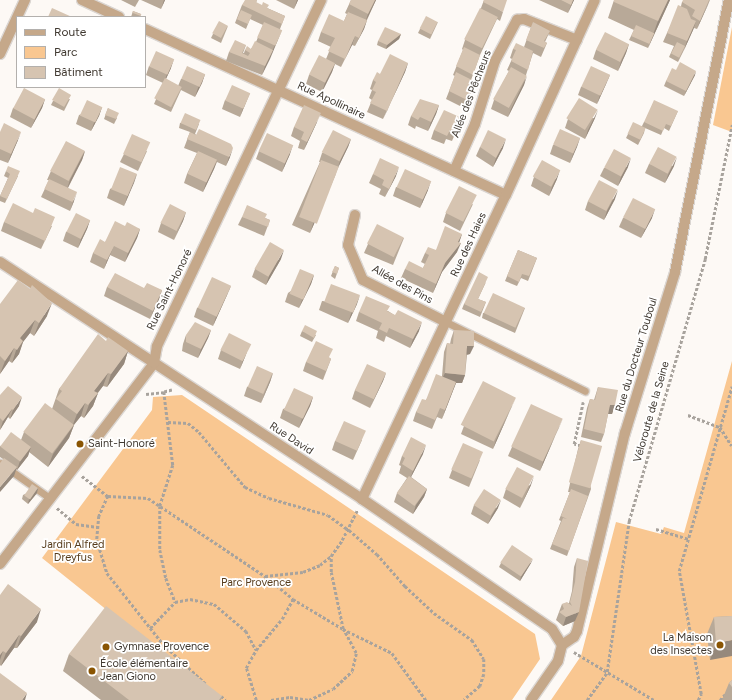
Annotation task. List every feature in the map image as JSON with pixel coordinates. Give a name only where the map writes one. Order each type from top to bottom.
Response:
[{"type":"street","points":[[18,16],[25,0]]},
{"type":"street","points":[[82,0],[117,16]]},
{"type":"street","name":"Rue Saint-Honoré","points":[[0,564],[74,470],[154,364],[157,346],[321,0]]},
{"type":"street","name":"Rue des Haies","points":[[362,499],[506,195],[595,0]]},
{"type":"street","name":"Rue du Docteur Touboul","points":[[562,645],[574,637],[577,631],[625,433],[675,272],[729,0]]},
{"type":"street","points":[[0,54],[16,19]]},
{"type":"street","name":"Allée des Pêcheurs","points":[[454,171],[474,124],[495,61],[517,20],[524,19],[577,40]]},
{"type":"street","name":"Rue Apollinaire","points":[[146,29],[506,195]]},
{"type":"street","name":"Allée des Pins","points":[[355,215],[348,244],[363,280],[446,322]]},
{"type":"street","name":"Rue David","points":[[0,262],[362,499],[552,629],[562,645]]},
{"type":"street","points":[[531,700],[558,661],[562,645]]},
{"type":"lane","points":[[446,322],[585,391]]},
{"type":"lane","points":[[0,463],[50,500]]},
{"type":"path","name":"Véloroute de la Seine","points":[[587,700],[607,672],[629,521],[705,258],[732,125]]},
{"type":"path","points":[[175,602],[166,578],[160,550],[160,506],[173,465],[164,392],[188,385]]},
{"type":"path","points":[[698,700],[700,694],[679,571],[732,386]]},
{"type":"path","points":[[585,391],[574,444],[589,449]]},
{"type":"path","points":[[688,415],[720,427],[732,446]]},
{"type":"path","points":[[168,422],[188,423],[199,432],[245,487],[269,498],[328,515],[349,530],[377,554],[405,586],[434,612],[472,640],[484,660],[484,674],[480,686],[464,700]]},
{"type":"path","points":[[74,470],[108,496],[148,498],[265,576],[293,599],[343,629],[392,653],[426,700]]},
{"type":"path","points":[[108,496],[99,516],[97,540],[107,573],[150,628],[208,686]]},
{"type":"path","points":[[265,576],[303,572],[320,565],[331,556],[349,530],[362,499]]},
{"type":"path","points":[[50,500],[76,524],[98,527]]},
{"type":"path","points":[[656,529],[688,539]]},
{"type":"path","points":[[271,700],[290,697],[309,700],[333,689],[352,671],[356,653],[343,629],[330,572],[331,556]]},
{"type":"path","points":[[150,628],[175,602],[190,599],[214,604],[246,631],[256,650]]},
{"type":"path","points":[[256,700],[246,668],[256,650],[282,619],[293,599]]},
{"type":"path","points":[[562,645],[654,700]]},
{"type":"path","points":[[720,700],[732,688]]},
{"type":"path","points":[[214,690],[226,700]]},
{"type":"green space","points":[[732,27],[732,132],[713,125]]},
{"type":"green space","points":[[732,361],[732,700],[551,700],[581,656],[616,522],[661,534],[664,527],[684,533]]},
{"type":"green space","name":"Parc Provence","points":[[182,395],[535,634],[540,659],[512,700],[219,700],[42,558],[152,410],[153,397]]},
{"type":"building","points":[[245,0],[257,0],[256,2],[262,5],[263,2],[269,5],[267,8],[285,16],[282,24],[242,5]]},
{"type":"building","points":[[351,0],[375,0],[368,14],[349,4]]},
{"type":"building","points":[[484,0],[507,0],[503,12],[483,2]]},
{"type":"building","points":[[561,0],[573,0],[571,5]]},
{"type":"building","points":[[614,0],[668,0],[658,21],[614,2]]},
{"type":"building","points":[[683,0],[709,0],[700,21],[692,16],[695,10],[682,2]]},
{"type":"building","points":[[678,5],[687,9],[691,19],[696,21],[687,41],[667,33]]},
{"type":"building","points":[[52,8],[70,16],[48,16]]},
{"type":"building","points":[[480,8],[498,17],[482,48],[464,39]]},
{"type":"building","points":[[241,10],[252,15],[248,24],[237,19]]},
{"type":"building","points":[[133,11],[141,14],[140,16],[132,13]]},
{"type":"building","points":[[348,12],[367,20],[359,38],[355,36],[345,59],[328,51],[335,38],[321,32],[329,14],[344,21]]},
{"type":"building","points":[[426,16],[438,22],[431,34],[420,28]]},
{"type":"building","points":[[219,21],[228,26],[221,38],[212,33]]},
{"type":"building","points":[[264,22],[282,30],[275,46],[257,38]]},
{"type":"building","points":[[533,22],[550,31],[544,41],[547,43],[544,48],[526,40]]},
{"type":"building","points":[[636,25],[654,33],[649,44],[631,36]]},
{"type":"building","points":[[385,27],[401,34],[387,45],[378,41]]},
{"type":"building","points":[[605,32],[629,44],[620,62],[596,50]]},
{"type":"building","points":[[235,40],[246,45],[242,53],[248,56],[250,53],[245,50],[247,46],[251,49],[255,41],[273,50],[265,66],[229,52]]},
{"type":"building","points":[[677,42],[685,46],[679,58],[671,54]]},
{"type":"building","points":[[516,43],[533,51],[528,70],[511,61],[516,50],[513,49]]},
{"type":"building","points":[[464,47],[480,55],[473,75],[456,66]]},
{"type":"building","points":[[156,51],[174,59],[167,75],[149,67]]},
{"type":"building","points":[[390,54],[408,63],[387,111],[370,103],[376,92],[372,90],[376,82],[373,80],[377,72],[380,74]]},
{"type":"building","points":[[319,55],[335,63],[325,83],[309,75]]},
{"type":"building","points":[[680,62],[696,71],[686,91],[666,81],[672,68],[676,70]]},
{"type":"building","points":[[187,66],[205,74],[200,87],[181,79]]},
{"type":"building","points":[[591,66],[610,75],[600,96],[581,87]]},
{"type":"building","points":[[511,67],[527,76],[509,108],[493,99]]},
{"type":"building","points":[[456,72],[474,81],[467,100],[449,91]]},
{"type":"building","points":[[165,78],[182,87],[171,107],[154,98]]},
{"type":"building","points":[[232,85],[250,93],[243,109],[225,101]]},
{"type":"building","points":[[24,88],[45,99],[34,120],[13,108]]},
{"type":"building","points":[[59,88],[71,95],[64,107],[52,100]]},
{"type":"building","points":[[579,98],[598,110],[585,130],[566,118]]},
{"type":"building","points":[[420,99],[439,105],[431,122],[420,117],[418,120],[411,116]]},
{"type":"building","points":[[87,100],[102,107],[95,123],[80,115]]},
{"type":"building","points":[[654,100],[678,111],[671,126],[666,124],[663,131],[644,122]]},
{"type":"building","points":[[304,105],[321,113],[307,142],[301,139],[304,132],[294,127]]},
{"type":"building","points":[[108,108],[119,113],[116,119],[105,115]]},
{"type":"building","points":[[444,110],[462,118],[455,133],[450,130],[447,136],[434,130]]},
{"type":"building","points":[[185,113],[201,120],[196,130],[181,123]]},
{"type":"building","points":[[633,122],[646,128],[640,140],[628,134]]},
{"type":"building","points":[[4,123],[21,132],[11,154],[0,149],[0,132]]},
{"type":"building","points":[[199,129],[231,144],[233,148],[229,157],[187,139],[190,132],[196,135]]},
{"type":"building","points":[[560,129],[580,138],[573,153],[553,145]]},
{"type":"building","points":[[333,130],[351,139],[339,161],[322,152]]},
{"type":"building","points":[[488,130],[506,139],[496,158],[480,147]]},
{"type":"building","points":[[267,133],[293,145],[285,163],[259,151]]},
{"type":"building","points":[[132,134],[150,142],[141,162],[123,154]]},
{"type":"building","points":[[66,141],[85,151],[69,181],[50,171]]},
{"type":"building","points":[[658,147],[677,157],[668,174],[649,164]]},
{"type":"building","points":[[614,149],[631,158],[621,176],[604,168]]},
{"type":"building","points":[[198,151],[217,160],[206,183],[187,174]]},
{"type":"building","points":[[380,158],[399,167],[389,189],[382,185],[384,180],[373,174]]},
{"type":"building","points":[[321,160],[339,167],[317,224],[299,217]]},
{"type":"building","points":[[542,160],[560,170],[551,187],[533,177]]},
{"type":"building","points":[[8,166],[20,171],[7,199],[0,196],[10,174],[6,171]]},
{"type":"building","points":[[120,167],[137,174],[128,196],[111,189]]},
{"type":"building","points":[[405,169],[431,181],[423,199],[397,187]]},
{"type":"building","points":[[49,179],[77,192],[72,202],[44,189]]},
{"type":"building","points":[[599,180],[618,190],[606,211],[588,201]]},
{"type":"building","points":[[459,186],[477,195],[463,222],[445,213]]},
{"type":"building","points":[[633,198],[655,209],[645,229],[623,218]]},
{"type":"building","points":[[13,203],[33,213],[35,208],[55,217],[45,241],[4,222]]},
{"type":"building","points":[[170,204],[186,212],[177,231],[160,223]]},
{"type":"building","points":[[247,205],[267,214],[265,218],[270,220],[268,227],[242,217]]},
{"type":"building","points":[[76,213],[90,220],[81,239],[66,232]]},
{"type":"building","points":[[115,221],[125,226],[127,222],[140,229],[128,253],[114,246],[107,260],[93,253],[100,239],[105,242]]},
{"type":"building","points":[[377,224],[404,238],[394,257],[367,244]]},
{"type":"building","points":[[445,226],[462,234],[458,242],[461,243],[445,263],[436,284],[405,269],[409,261],[423,268],[429,255],[425,253],[428,247],[436,250]]},
{"type":"building","points":[[270,242],[284,250],[268,277],[255,269]]},
{"type":"building","points":[[518,250],[537,258],[529,276],[522,274],[519,282],[507,276]]},
{"type":"building","points":[[335,266],[339,268],[337,274],[332,272]]},
{"type":"building","points":[[300,269],[314,275],[303,300],[289,294]]},
{"type":"building","points":[[479,272],[488,277],[478,299],[486,302],[481,312],[464,304]]},
{"type":"building","points":[[115,273],[144,288],[147,283],[162,290],[153,311],[107,287]]},
{"type":"building","points":[[212,277],[231,286],[217,317],[198,308]]},
{"type":"building","points":[[18,280],[30,289],[32,285],[52,303],[39,323],[35,320],[20,338],[23,341],[17,350],[14,348],[5,361],[0,356],[0,304]]},
{"type":"building","points":[[331,284],[360,295],[353,313],[324,302]]},
{"type":"building","points":[[493,293],[525,308],[515,328],[484,313]]},
{"type":"building","points":[[366,296],[390,306],[387,311],[395,315],[398,310],[422,322],[413,339],[389,328],[387,333],[379,329],[382,323],[359,312]]},
{"type":"building","points":[[195,322],[211,330],[201,349],[186,342],[186,335]]},
{"type":"building","points":[[305,325],[317,331],[314,338],[302,331]]},
{"type":"building","points":[[454,330],[474,331],[474,346],[467,346],[465,375],[445,373],[447,343],[453,344]]},
{"type":"building","points":[[229,333],[251,344],[243,361],[220,350]]},
{"type":"building","points":[[98,334],[106,341],[108,337],[128,351],[111,374],[108,373],[94,391],[98,393],[88,405],[85,403],[77,414],[56,399],[62,391],[59,389]]},
{"type":"building","points":[[316,341],[333,349],[329,357],[331,359],[326,371],[306,362]]},
{"type":"building","points":[[367,364],[386,373],[374,399],[355,390]]},
{"type":"building","points":[[257,366],[273,373],[263,394],[248,387]]},
{"type":"building","points":[[436,374],[456,382],[445,410],[440,408],[435,420],[416,412],[422,399],[426,400]]},
{"type":"building","points":[[483,381],[516,398],[494,441],[461,425]]},
{"type":"building","points":[[8,386],[22,397],[3,421],[0,418],[0,395]]},
{"type":"building","points":[[598,387],[618,390],[615,405],[610,405],[604,434],[584,429],[590,399],[595,400]]},
{"type":"building","points":[[294,388],[313,397],[303,419],[284,410]]},
{"type":"building","points":[[45,403],[74,425],[52,453],[23,432]]},
{"type":"building","points":[[531,404],[563,419],[543,461],[511,447]]},
{"type":"building","points":[[344,421],[366,431],[357,451],[335,441]]},
{"type":"building","points":[[11,432],[31,447],[20,461],[0,446]]},
{"type":"building","points":[[411,437],[426,445],[413,471],[402,464],[405,458],[402,456]]},
{"type":"building","points":[[581,440],[602,446],[590,488],[569,482]]},
{"type":"building","points":[[463,443],[483,452],[471,478],[451,469]]},
{"type":"building","points":[[4,458],[17,467],[0,487],[0,463]]},
{"type":"building","points":[[517,467],[534,476],[522,498],[505,489]]},
{"type":"building","points":[[409,476],[427,489],[414,506],[397,493]]},
{"type":"building","points":[[32,484],[38,488],[30,500],[24,496]]},
{"type":"building","points":[[484,489],[501,500],[490,516],[474,505]]},
{"type":"building","points":[[571,489],[588,496],[569,551],[552,544],[563,518],[567,519],[561,516]]},
{"type":"building","points":[[512,545],[533,559],[521,576],[500,562]]},
{"type":"building","points":[[577,558],[588,561],[579,612],[566,617],[559,612],[564,609],[562,604],[567,602],[572,606],[570,602],[575,582]]},
{"type":"building","points":[[8,584],[41,609],[6,653],[3,651],[0,655],[0,595]]},
{"type":"building","name":"Gymnase Provence","points":[[106,606],[222,696],[219,700],[129,700],[69,654]]},
{"type":"building","points":[[732,616],[732,640],[716,643],[714,617]]},
{"type":"building","points":[[0,673],[27,693],[22,700],[0,700]]},
{"type":"building","points":[[732,680],[732,687],[729,683]]},
{"type":"place","name":"Saint-Honoré","points":[[80,444]]},
{"type":"place","name":"La Maison des Insectes","points":[[720,645]]},
{"type":"place","name":"Gymnase Provence","points":[[106,647]]},
{"type":"place","name":"École élémentaire Jean Giono","points":[[92,671]]},
{"type":"park label","name":"Jardin Alfred Dreyfus","points":[[73,552]]}]
